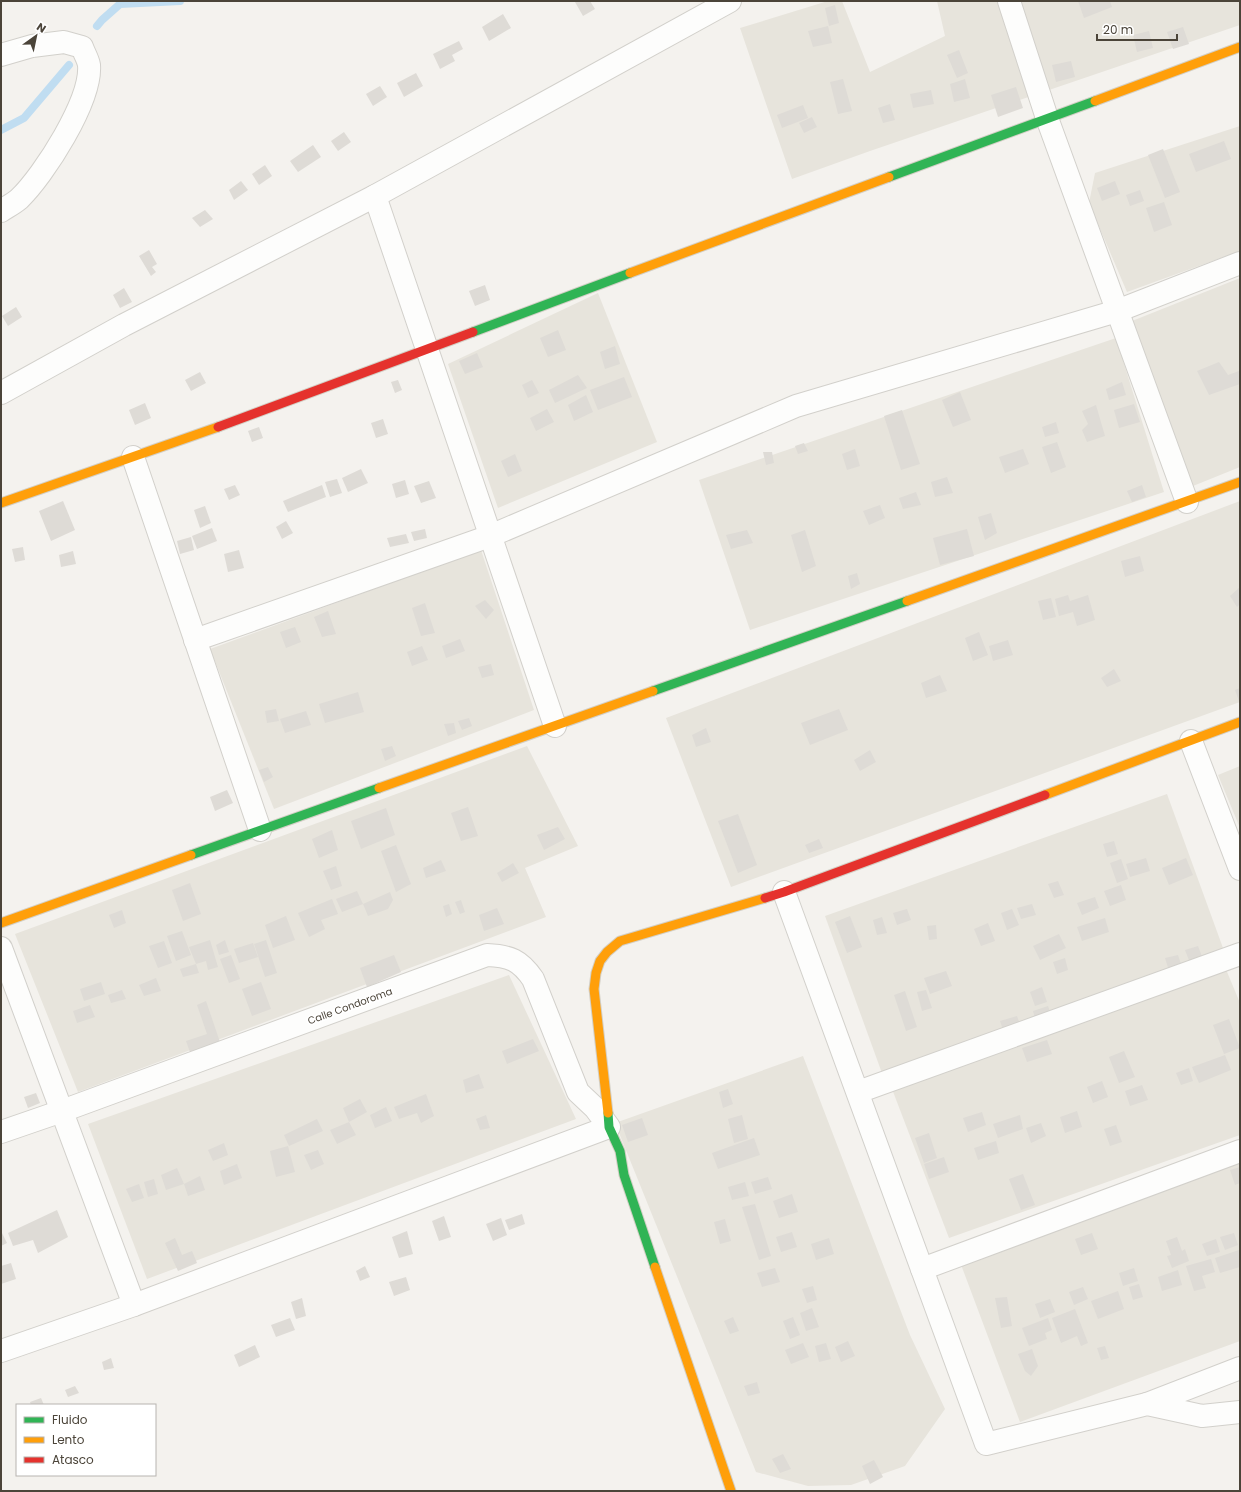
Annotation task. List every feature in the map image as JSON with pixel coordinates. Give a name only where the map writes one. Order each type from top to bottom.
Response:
[{"type":"street","points":[[1,393],[124,325],[375,196],[730,1]]},
{"type":"street","points":[[1009,1],[1047,118],[1187,502]]},
{"type":"street","points":[[1,55],[32,46],[64,42],[82,47],[89,64],[88,83],[78,108],[45,169],[18,199],[1,211]]},
{"type":"street","points":[[1,503],[274,407],[758,225],[1240,47]]},
{"type":"street","points":[[375,196],[555,726]]},
{"type":"street","points":[[195,640],[490,536],[796,406],[1117,312],[1240,263]]},
{"type":"street","points":[[133,457],[260,830]]},
{"type":"street","points":[[1,923],[1240,482]]},
{"type":"street","points":[[730,1491],[624,1175],[620,1151],[609,1127],[594,989],[597,967],[601,958],[610,948],[620,941],[784,892],[1240,722]]},
{"type":"street","points":[[1191,740],[1240,869]]},
{"type":"street","points":[[784,892],[986,1444],[1147,1404],[1240,1368]]},
{"type":"street","points":[[1,948],[134,1305]]},
{"type":"street","points":[[858,1092],[1240,954]]},
{"type":"street","name":"Calle Condoroma","points":[[1,1132],[487,955],[512,958],[524,967],[533,979],[578,1092],[595,1108],[609,1127]]},
{"type":"street","points":[[1,1351],[134,1305],[609,1127]]},
{"type":"street","points":[[922,1269],[1240,1151]]},
{"type":"street","points":[[1147,1404],[1202,1416],[1240,1412]]},
{"type":"shaded area","points":[[828,1],[842,1],[870,72],[945,36],[937,1],[1240,1],[1240,25],[792,179],[740,28]]},
{"type":"shaded area","points":[[1240,126],[1240,251],[1127,292],[1089,203],[1095,173]]},
{"type":"shaded area","points":[[1240,278],[1240,467],[1193,486],[1132,321]]},
{"type":"shaded area","points":[[598,293],[657,442],[498,508],[448,364]]},
{"type":"shaded area","points":[[1116,338],[1164,492],[750,630],[699,480]]},
{"type":"shaded area","points":[[1240,501],[1240,702],[731,887],[666,718]]},
{"type":"shaded area","points":[[481,550],[534,710],[274,809],[210,649]]},
{"type":"shaded area","points":[[527,746],[578,846],[525,868],[546,917],[78,1092],[15,934]]},
{"type":"shaded area","points":[[1240,766],[1240,828],[1218,775]]},
{"type":"shaded area","points":[[1167,794],[1223,948],[883,1076],[825,916]]},
{"type":"shaded area","points":[[1225,967],[1240,1003],[1240,1135],[949,1238],[892,1089]]},
{"type":"shaded area","points":[[509,975],[576,1119],[147,1279],[88,1124]]},
{"type":"shaded area","points":[[803,1056],[910,1335],[945,1409],[905,1466],[851,1485],[808,1486],[756,1472],[615,1123]]},
{"type":"shaded area","points":[[1240,1158],[1240,1341],[1020,1422],[960,1262]]},
{"type":"building","points":[[590,1],[595,9],[583,16],[575,2]]},
{"type":"building","points":[[1078,1],[1110,1],[1112,7],[1084,18]]},
{"type":"building","points":[[835,5],[839,23],[829,26],[825,8]]},
{"type":"building","points":[[503,14],[511,28],[489,41],[482,27]]},
{"type":"building","points":[[828,26],[832,43],[813,47],[808,31]]},
{"type":"building","points":[[1183,27],[1189,44],[1173,49],[1167,32]]},
{"type":"building","points":[[1149,31],[1153,48],[1137,52],[1133,35]]},
{"type":"building","points":[[459,41],[463,49],[452,55],[455,61],[440,69],[433,54]]},
{"type":"building","points":[[959,50],[968,73],[957,78],[947,55]]},
{"type":"building","points":[[1071,61],[1075,77],[1056,82],[1052,65]]},
{"type":"building","points":[[416,73],[423,86],[404,97],[397,83]]},
{"type":"building","points":[[843,79],[852,111],[838,114],[830,82]]},
{"type":"building","points":[[965,79],[970,98],[954,102],[950,84]]},
{"type":"building","points":[[380,86],[387,97],[373,106],[366,94]]},
{"type":"building","points":[[1016,87],[1023,108],[998,117],[991,95]]},
{"type":"building","points":[[931,90],[934,104],[913,108],[910,94]]},
{"type":"building","points":[[890,104],[895,120],[883,123],[878,108]]},
{"type":"building","points":[[803,105],[808,118],[782,128],[777,115]]},
{"type":"building","points":[[812,117],[817,127],[804,133],[799,123]]},
{"type":"building","points":[[344,132],[351,142],[338,151],[331,141]]},
{"type":"building","points":[[1224,141],[1231,159],[1196,172],[1189,154]]},
{"type":"building","points":[[313,145],[321,157],[298,172],[290,161]]},
{"type":"building","points":[[1163,149],[1180,192],[1165,198],[1148,155]]},
{"type":"building","points":[[265,165],[272,176],[259,185],[252,174]]},
{"type":"building","points":[[241,181],[248,190],[234,200],[229,190]]},
{"type":"building","points":[[1115,181],[1120,194],[1102,201],[1097,188]]},
{"type":"building","points":[[1140,190],[1144,201],[1130,206],[1126,195]]},
{"type":"building","points":[[1164,202],[1172,225],[1154,232],[1146,208]]},
{"type":"building","points":[[205,210],[213,219],[200,227],[192,218]]},
{"type":"building","points":[[149,250],[157,264],[152,267],[156,272],[151,276],[139,256]]},
{"type":"building","points":[[485,285],[490,300],[475,306],[469,291]]},
{"type":"building","points":[[124,288],[132,302],[120,308],[113,295]]},
{"type":"building","points":[[16,307],[22,317],[8,326],[2,316]]},
{"type":"building","points":[[558,330],[566,350],[548,357],[540,338]]},
{"type":"building","points":[[615,346],[620,364],[605,369],[600,352]]},
{"type":"building","points":[[477,353],[483,367],[465,374],[459,361]]},
{"type":"building","points":[[1219,362],[1228,375],[1239,371],[1240,384],[1209,395],[1197,371]]},
{"type":"building","points":[[200,372],[206,383],[191,391],[185,380]]},
{"type":"building","points":[[578,375],[587,388],[555,403],[549,390]]},
{"type":"building","points":[[624,377],[632,397],[598,410],[590,390]]},
{"type":"building","points":[[398,380],[402,390],[395,393],[391,382]]},
{"type":"building","points":[[532,380],[539,393],[528,398],[522,385]]},
{"type":"building","points":[[1122,382],[1126,395],[1109,400],[1106,389]]},
{"type":"building","points":[[960,392],[971,420],[953,427],[942,400]]},
{"type":"building","points":[[586,395],[593,412],[574,421],[568,405]]},
{"type":"building","points":[[145,403],[151,418],[135,425],[129,410]]},
{"type":"building","points":[[1134,404],[1140,422],[1119,428],[1114,410]]},
{"type":"building","points":[[1096,405],[1105,436],[1087,442],[1082,430],[1088,424],[1082,411]]},
{"type":"building","points":[[547,409],[554,422],[536,431],[530,418]]},
{"type":"building","points":[[902,410],[920,464],[901,470],[884,416]]},
{"type":"building","points":[[383,419],[388,434],[376,438],[371,423]]},
{"type":"building","points":[[1056,422],[1059,433],[1045,437],[1042,427]]},
{"type":"building","points":[[259,427],[263,438],[252,442],[248,431]]},
{"type":"building","points":[[1057,442],[1066,467],[1051,473],[1042,447]]},
{"type":"building","points":[[804,443],[808,451],[798,454],[795,446]]},
{"type":"building","points":[[855,449],[860,466],[847,470],[842,454]]},
{"type":"building","points":[[1023,449],[1029,464],[1005,473],[999,457]]},
{"type":"building","points":[[763,452],[772,452],[774,463],[766,465]]},
{"type":"building","points":[[515,454],[522,471],[508,477],[501,461]]},
{"type":"building","points":[[361,469],[368,483],[348,492],[342,478]]},
{"type":"building","points":[[947,477],[953,493],[935,497],[931,482]]},
{"type":"building","points":[[337,479],[342,493],[330,497],[325,482]]},
{"type":"building","points":[[405,480],[409,494],[396,498],[392,484]]},
{"type":"building","points":[[429,481],[436,498],[421,503],[414,486]]},
{"type":"building","points":[[235,485],[240,495],[229,500],[224,489]]},
{"type":"building","points":[[322,485],[326,497],[288,512],[283,501]]},
{"type":"building","points":[[1142,485],[1146,497],[1132,502],[1127,491]]},
{"type":"building","points":[[916,492],[921,505],[903,509],[899,498]]},
{"type":"building","points":[[63,501],[75,530],[51,541],[39,511]]},
{"type":"building","points":[[880,505],[885,518],[869,525],[863,511]]},
{"type":"building","points":[[205,506],[211,523],[200,528],[194,510]]},
{"type":"building","points":[[991,513],[997,533],[985,540],[978,517]]},
{"type":"building","points":[[286,521],[293,533],[282,539],[276,527]]},
{"type":"building","points":[[212,528],[217,541],[197,549],[192,536]]},
{"type":"building","points":[[425,529],[427,538],[414,541],[411,532]]},
{"type":"building","points":[[967,529],[974,556],[940,565],[933,538]]},
{"type":"building","points":[[747,530],[753,543],[731,549],[726,535]]},
{"type":"building","points":[[805,530],[816,566],[802,572],[791,535]]},
{"type":"building","points":[[406,534],[409,543],[390,547],[387,538]]},
{"type":"building","points":[[191,537],[194,550],[180,554],[177,541]]},
{"type":"building","points":[[23,547],[25,560],[15,562],[12,549]]},
{"type":"building","points":[[239,550],[244,568],[228,572],[224,554]]},
{"type":"building","points":[[73,551],[76,564],[61,567],[59,555]]},
{"type":"building","points":[[1140,556],[1144,571],[1125,577],[1121,561]]},
{"type":"building","points":[[857,573],[860,584],[851,589],[848,576]]},
{"type":"building","points":[[1240,587],[1240,604],[1237,607],[1230,596]]},
{"type":"building","points":[[1068,595],[1070,601],[1088,595],[1095,620],[1077,626],[1073,612],[1059,616],[1055,599]]},
{"type":"building","points":[[1051,598],[1056,617],[1043,620],[1038,601]]},
{"type":"building","points":[[485,600],[494,610],[486,619],[475,606]]},
{"type":"building","points":[[425,603],[435,633],[421,636],[412,608]]},
{"type":"building","points":[[328,611],[336,634],[322,637],[314,617]]},
{"type":"building","points":[[295,627],[301,642],[286,648],[280,632]]},
{"type":"building","points":[[979,632],[988,655],[973,661],[965,638]]},
{"type":"building","points":[[460,639],[465,651],[446,658],[442,646]]},
{"type":"building","points":[[1008,640],[1013,655],[993,661],[989,646]]},
{"type":"building","points":[[422,646],[428,660],[412,666],[407,652]]},
{"type":"building","points":[[491,664],[494,675],[482,678],[478,667]]},
{"type":"building","points":[[1114,669],[1121,681],[1107,687],[1101,678]]},
{"type":"building","points":[[940,675],[947,691],[926,698],[921,683]]},
{"type":"building","points":[[1240,688],[1240,704],[1235,690]]},
{"type":"building","points":[[358,692],[364,712],[325,723],[319,704]]},
{"type":"building","points":[[276,709],[279,721],[267,723],[265,711]]},
{"type":"building","points":[[839,709],[848,730],[810,745],[801,723]]},
{"type":"building","points":[[306,711],[311,725],[285,733],[280,719]]},
{"type":"building","points":[[469,718],[472,726],[462,730],[458,721]]},
{"type":"building","points":[[454,723],[456,733],[448,736],[444,724]]},
{"type":"building","points":[[706,728],[711,742],[696,747],[692,735]]},
{"type":"building","points":[[392,746],[396,756],[385,761],[381,749]]},
{"type":"building","points":[[870,750],[876,762],[860,771],[854,760]]},
{"type":"building","points":[[268,767],[273,777],[264,782],[259,770]]},
{"type":"building","points":[[227,790],[233,803],[215,811],[210,797]]},
{"type":"building","points":[[468,807],[478,836],[461,841],[451,813]]},
{"type":"building","points":[[386,808],[395,835],[361,849],[351,821]]},
{"type":"building","points":[[738,814],[757,865],[738,873],[718,821]]},
{"type":"building","points":[[558,827],[565,839],[544,850],[537,835]]},
{"type":"building","points":[[332,830],[338,850],[319,858],[312,839]]},
{"type":"building","points":[[819,839],[823,848],[809,853],[805,845]]},
{"type":"building","points":[[1114,841],[1118,854],[1107,857],[1103,844]]},
{"type":"building","points":[[396,845],[411,884],[396,892],[381,851]]},
{"type":"building","points":[[1146,858],[1150,871],[1130,877],[1126,864]]},
{"type":"building","points":[[1186,858],[1193,875],[1169,885],[1162,868]]},
{"type":"building","points":[[1121,859],[1128,879],[1117,883],[1110,863]]},
{"type":"building","points":[[441,860],[446,871],[426,878],[423,868]]},
{"type":"building","points":[[513,863],[519,873],[502,882],[497,873]]},
{"type":"building","points":[[336,866],[342,886],[331,890],[323,871]]},
{"type":"building","points":[[1058,881],[1064,895],[1054,898],[1048,884]]},
{"type":"building","points":[[190,883],[201,914],[183,921],[172,890]]},
{"type":"building","points":[[1121,885],[1126,900],[1110,906],[1104,891]]},
{"type":"building","points":[[357,891],[363,904],[342,912],[336,899]]},
{"type":"building","points":[[390,892],[393,900],[388,909],[368,916],[363,904]]},
{"type":"building","points":[[1095,897],[1099,908],[1082,915],[1077,903]]},
{"type":"building","points":[[332,899],[338,914],[321,920],[325,929],[309,937],[298,913]]},
{"type":"building","points":[[461,900],[465,912],[460,914],[455,902]]},
{"type":"building","points":[[449,904],[452,914],[446,917],[443,906]]},
{"type":"building","points":[[1032,904],[1036,915],[1021,919],[1017,908]]},
{"type":"building","points":[[497,908],[504,924],[484,931],[479,915]]},
{"type":"building","points":[[907,909],[911,920],[897,925],[893,913]]},
{"type":"building","points":[[1012,909],[1019,925],[1007,930],[1001,913]]},
{"type":"building","points":[[122,910],[126,923],[114,928],[109,915]]},
{"type":"building","points":[[286,916],[295,940],[273,948],[265,925]]},
{"type":"building","points":[[850,916],[862,947],[847,953],[835,922]]},
{"type":"building","points":[[882,917],[887,933],[877,935],[873,920]]},
{"type":"building","points":[[1105,918],[1109,932],[1082,941],[1077,927]]},
{"type":"building","points":[[988,923],[995,941],[981,946],[974,929]]},
{"type":"building","points":[[936,925],[937,939],[929,940],[927,926]]},
{"type":"building","points":[[182,931],[191,955],[176,961],[167,936]]},
{"type":"building","points":[[1059,934],[1066,948],[1040,960],[1033,946]]},
{"type":"building","points":[[210,940],[218,967],[208,970],[206,961],[196,964],[189,947]]},
{"type":"building","points":[[225,940],[229,952],[219,955],[216,945]]},
{"type":"building","points":[[266,940],[277,973],[265,977],[254,944]]},
{"type":"building","points":[[164,941],[172,963],[158,968],[149,946]]},
{"type":"building","points":[[253,943],[258,957],[239,963],[234,949]]},
{"type":"building","points":[[1198,946],[1203,959],[1190,963],[1185,950]]},
{"type":"building","points":[[231,955],[240,979],[229,983],[220,959]]},
{"type":"building","points":[[394,955],[401,972],[367,987],[360,968]]},
{"type":"building","points":[[1178,955],[1183,970],[1170,974],[1165,958]]},
{"type":"building","points":[[1065,958],[1068,970],[1057,974],[1053,962]]},
{"type":"building","points":[[196,964],[199,973],[183,977],[180,969]]},
{"type":"building","points":[[946,971],[952,986],[930,994],[924,978]]},
{"type":"building","points":[[156,978],[161,991],[144,996],[139,985]]},
{"type":"building","points":[[101,982],[105,994],[84,1001],[80,989]]},
{"type":"building","points":[[261,982],[271,1009],[252,1016],[242,989]]},
{"type":"building","points":[[1042,987],[1047,1002],[1035,1006],[1030,992]]},
{"type":"building","points":[[122,990],[126,999],[111,1003],[108,995]]},
{"type":"building","points":[[926,990],[932,1008],[922,1011],[917,992]]},
{"type":"building","points":[[905,991],[917,1027],[906,1031],[894,995]]},
{"type":"building","points":[[206,1001],[221,1045],[191,1055],[186,1041],[207,1034],[197,1005]]},
{"type":"building","points":[[90,1005],[95,1017],[77,1023],[73,1011]]},
{"type":"building","points":[[1048,1006],[1052,1017],[1036,1022],[1033,1011]]},
{"type":"building","points":[[1017,1016],[1022,1030],[1005,1036],[1000,1021]]},
{"type":"building","points":[[1229,1019],[1240,1048],[1224,1054],[1213,1025]]},
{"type":"building","points":[[533,1039],[539,1051],[507,1064],[502,1051]]},
{"type":"building","points":[[1047,1040],[1052,1054],[1027,1062],[1022,1048]]},
{"type":"building","points":[[1124,1051],[1135,1077],[1119,1083],[1109,1057]]},
{"type":"building","points":[[1225,1055],[1231,1070],[1199,1083],[1192,1067]]},
{"type":"building","points":[[1189,1068],[1193,1081],[1181,1085],[1176,1073]]},
{"type":"building","points":[[479,1074],[484,1088],[466,1093],[463,1080]]},
{"type":"building","points":[[1102,1081],[1108,1097],[1093,1103],[1087,1087]]},
{"type":"building","points":[[1142,1085],[1148,1100],[1130,1106],[1125,1091]]},
{"type":"building","points":[[728,1089],[733,1104],[723,1108],[719,1092]]},
{"type":"building","points":[[36,1093],[40,1103],[28,1108],[24,1097]]},
{"type":"building","points":[[426,1094],[434,1116],[421,1123],[417,1113],[399,1119],[394,1107]]},
{"type":"building","points":[[360,1099],[367,1112],[349,1122],[343,1108]]},
{"type":"building","points":[[386,1107],[392,1121],[375,1128],[370,1115]]},
{"type":"building","points":[[1077,1111],[1082,1127],[1065,1133],[1060,1117]]},
{"type":"building","points":[[982,1112],[986,1125],[968,1132],[963,1118]]},
{"type":"building","points":[[486,1115],[490,1128],[480,1130],[476,1119]]},
{"type":"building","points":[[742,1115],[748,1139],[734,1143],[728,1119]]},
{"type":"building","points":[[1020,1115],[1023,1129],[998,1138],[993,1124]]},
{"type":"building","points":[[642,1118],[648,1135],[628,1142],[622,1125]]},
{"type":"building","points":[[317,1119],[323,1131],[289,1146],[284,1135]]},
{"type":"building","points":[[349,1122],[356,1135],[337,1144],[330,1130]]},
{"type":"building","points":[[1041,1123],[1046,1136],[1031,1143],[1026,1128]]},
{"type":"building","points":[[1116,1125],[1122,1142],[1110,1146],[1104,1129]]},
{"type":"building","points":[[929,1133],[937,1158],[924,1163],[915,1138]]},
{"type":"building","points":[[754,1138],[760,1155],[718,1169],[712,1153]]},
{"type":"building","points":[[996,1141],[999,1153],[978,1160],[974,1148]]},
{"type":"building","points":[[224,1143],[228,1155],[213,1161],[208,1150]]},
{"type":"building","points":[[288,1146],[295,1172],[276,1177],[270,1151]]},
{"type":"building","points":[[318,1150],[324,1164],[311,1170],[304,1155]]},
{"type":"building","points":[[944,1157],[949,1172],[929,1179],[924,1164]]},
{"type":"building","points":[[237,1164],[242,1178],[224,1185],[220,1171]]},
{"type":"building","points":[[1240,1167],[1240,1183],[1235,1185],[1230,1170]]},
{"type":"building","points":[[177,1168],[184,1184],[166,1190],[161,1175]]},
{"type":"building","points":[[1023,1174],[1035,1205],[1021,1210],[1009,1179]]},
{"type":"building","points":[[200,1176],[205,1190],[188,1196],[184,1184]]},
{"type":"building","points":[[768,1177],[772,1189],[755,1194],[751,1182]]},
{"type":"building","points":[[154,1179],[158,1194],[148,1197],[144,1182]]},
{"type":"building","points":[[745,1182],[749,1196],[732,1200],[728,1187]]},
{"type":"building","points":[[139,1184],[144,1198],[132,1202],[126,1189]]},
{"type":"building","points":[[792,1194],[798,1212],[779,1218],[773,1201]]},
{"type":"building","points":[[755,1204],[771,1256],[759,1260],[742,1207]]},
{"type":"building","points":[[57,1210],[68,1237],[38,1253],[33,1240],[13,1246],[8,1233]]},
{"type":"building","points":[[522,1214],[525,1224],[509,1230],[505,1220]]},
{"type":"building","points":[[444,1216],[451,1237],[439,1241],[432,1221]]},
{"type":"building","points":[[501,1218],[507,1235],[493,1241],[486,1224]]},
{"type":"building","points":[[725,1219],[731,1241],[720,1244],[714,1222]]},
{"type":"building","points":[[1,1231],[7,1243],[1,1246]]},
{"type":"building","points":[[407,1231],[413,1254],[399,1258],[392,1237]]},
{"type":"building","points":[[792,1232],[797,1247],[781,1252],[776,1237]]},
{"type":"building","points":[[1092,1233],[1098,1249],[1081,1255],[1075,1239]]},
{"type":"building","points":[[1234,1233],[1238,1245],[1225,1250],[1220,1237]]},
{"type":"building","points":[[1177,1237],[1182,1251],[1185,1249],[1189,1261],[1172,1268],[1167,1256],[1171,1255],[1166,1241]]},
{"type":"building","points":[[175,1238],[182,1255],[192,1251],[197,1263],[178,1271],[165,1243]]},
{"type":"building","points":[[829,1238],[834,1254],[816,1260],[811,1244]]},
{"type":"building","points":[[1216,1239],[1220,1252],[1207,1256],[1202,1244]]},
{"type":"building","points":[[1239,1250],[1240,1267],[1220,1273],[1215,1258]]},
{"type":"building","points":[[1211,1259],[1215,1272],[1202,1276],[1206,1288],[1194,1291],[1186,1266]]},
{"type":"building","points":[[11,1263],[16,1279],[1,1284],[1,1266]]},
{"type":"building","points":[[365,1266],[370,1277],[360,1281],[356,1271]]},
{"type":"building","points":[[775,1268],[780,1282],[762,1287],[757,1273]]},
{"type":"building","points":[[1134,1268],[1138,1281],[1123,1286],[1119,1273]]},
{"type":"building","points":[[1178,1270],[1182,1285],[1162,1291],[1158,1277]]},
{"type":"building","points":[[406,1277],[410,1290],[394,1296],[389,1282]]},
{"type":"building","points":[[1139,1284],[1143,1297],[1133,1300],[1129,1287]]},
{"type":"building","points":[[813,1286],[817,1300],[807,1303],[802,1289]]},
{"type":"building","points":[[1083,1287],[1088,1299],[1074,1305],[1069,1292]]},
{"type":"building","points":[[1118,1291],[1124,1309],[1098,1319],[1091,1301]]},
{"type":"building","points":[[1007,1297],[1012,1326],[1001,1328],[995,1298]]},
{"type":"building","points":[[302,1298],[306,1316],[296,1319],[291,1302]]},
{"type":"building","points":[[1050,1299],[1055,1312],[1040,1318],[1035,1304]]},
{"type":"building","points":[[812,1308],[819,1327],[806,1331],[800,1313]]},
{"type":"building","points":[[1075,1309],[1088,1343],[1081,1346],[1077,1336],[1061,1343],[1052,1318]]},
{"type":"building","points":[[733,1317],[739,1331],[730,1334],[724,1321]]},
{"type":"building","points":[[793,1317],[800,1335],[790,1339],[783,1321]]},
{"type":"building","points":[[290,1318],[295,1330],[276,1337],[271,1325]]},
{"type":"building","points":[[1048,1318],[1052,1330],[1045,1333],[1047,1339],[1029,1346],[1022,1328]]},
{"type":"building","points":[[848,1341],[855,1356],[841,1362],[835,1347]]},
{"type":"building","points":[[803,1343],[809,1357],[791,1364],[785,1350]]},
{"type":"building","points":[[826,1343],[831,1359],[819,1362],[815,1346]]},
{"type":"building","points":[[255,1345],[260,1357],[239,1367],[234,1355]]},
{"type":"building","points":[[1105,1346],[1109,1358],[1101,1360],[1097,1348]]},
{"type":"building","points":[[1032,1349],[1038,1366],[1031,1376],[1025,1371],[1018,1354]]},
{"type":"building","points":[[111,1358],[114,1368],[104,1370],[102,1362]]},
{"type":"building","points":[[757,1382],[760,1393],[748,1396],[744,1386]]},
{"type":"building","points":[[75,1386],[79,1393],[68,1397],[65,1390]]},
{"type":"building","points":[[41,1398],[44,1404],[31,1404],[30,1402]]},
{"type":"building","points":[[783,1454],[791,1469],[780,1473],[772,1459]]},
{"type":"building","points":[[874,1460],[883,1477],[870,1484],[862,1466]]},
{"type":"waterway","points":[[97,26],[120,4],[180,1]]},
{"type":"waterway","points":[[1,130],[24,118],[69,65]]},
{"type":"traffic: fast","points":[[889,177],[1095,101]]},
{"type":"traffic: fast","points":[[473,332],[630,273]]},
{"type":"traffic: fast","points":[[653,691],[907,601]]},
{"type":"traffic: fast","points":[[191,855],[379,788]]},
{"type":"traffic: fast","points":[[608,1113],[609,1127],[620,1151],[624,1175],[655,1267]]},
{"type":"traffic: slow","points":[[1095,101],[1240,47]]},
{"type":"traffic: slow","points":[[630,273],[889,177]]},
{"type":"traffic: slow","points":[[1,503],[218,427]]},
{"type":"traffic: slow","points":[[907,601],[1240,482]]},
{"type":"traffic: slow","points":[[379,788],[653,691]]},
{"type":"traffic: slow","points":[[1045,795],[1240,722]]},
{"type":"traffic: slow","points":[[1,923],[191,855]]},
{"type":"traffic: slow","points":[[608,1113],[594,989],[596,973],[600,961],[607,952],[620,941],[765,898]]},
{"type":"traffic: slow","points":[[655,1267],[731,1491]]},
{"type":"traffic: jam","points":[[218,427],[473,332]]},
{"type":"traffic: jam","points":[[765,898],[1045,795]]}]
